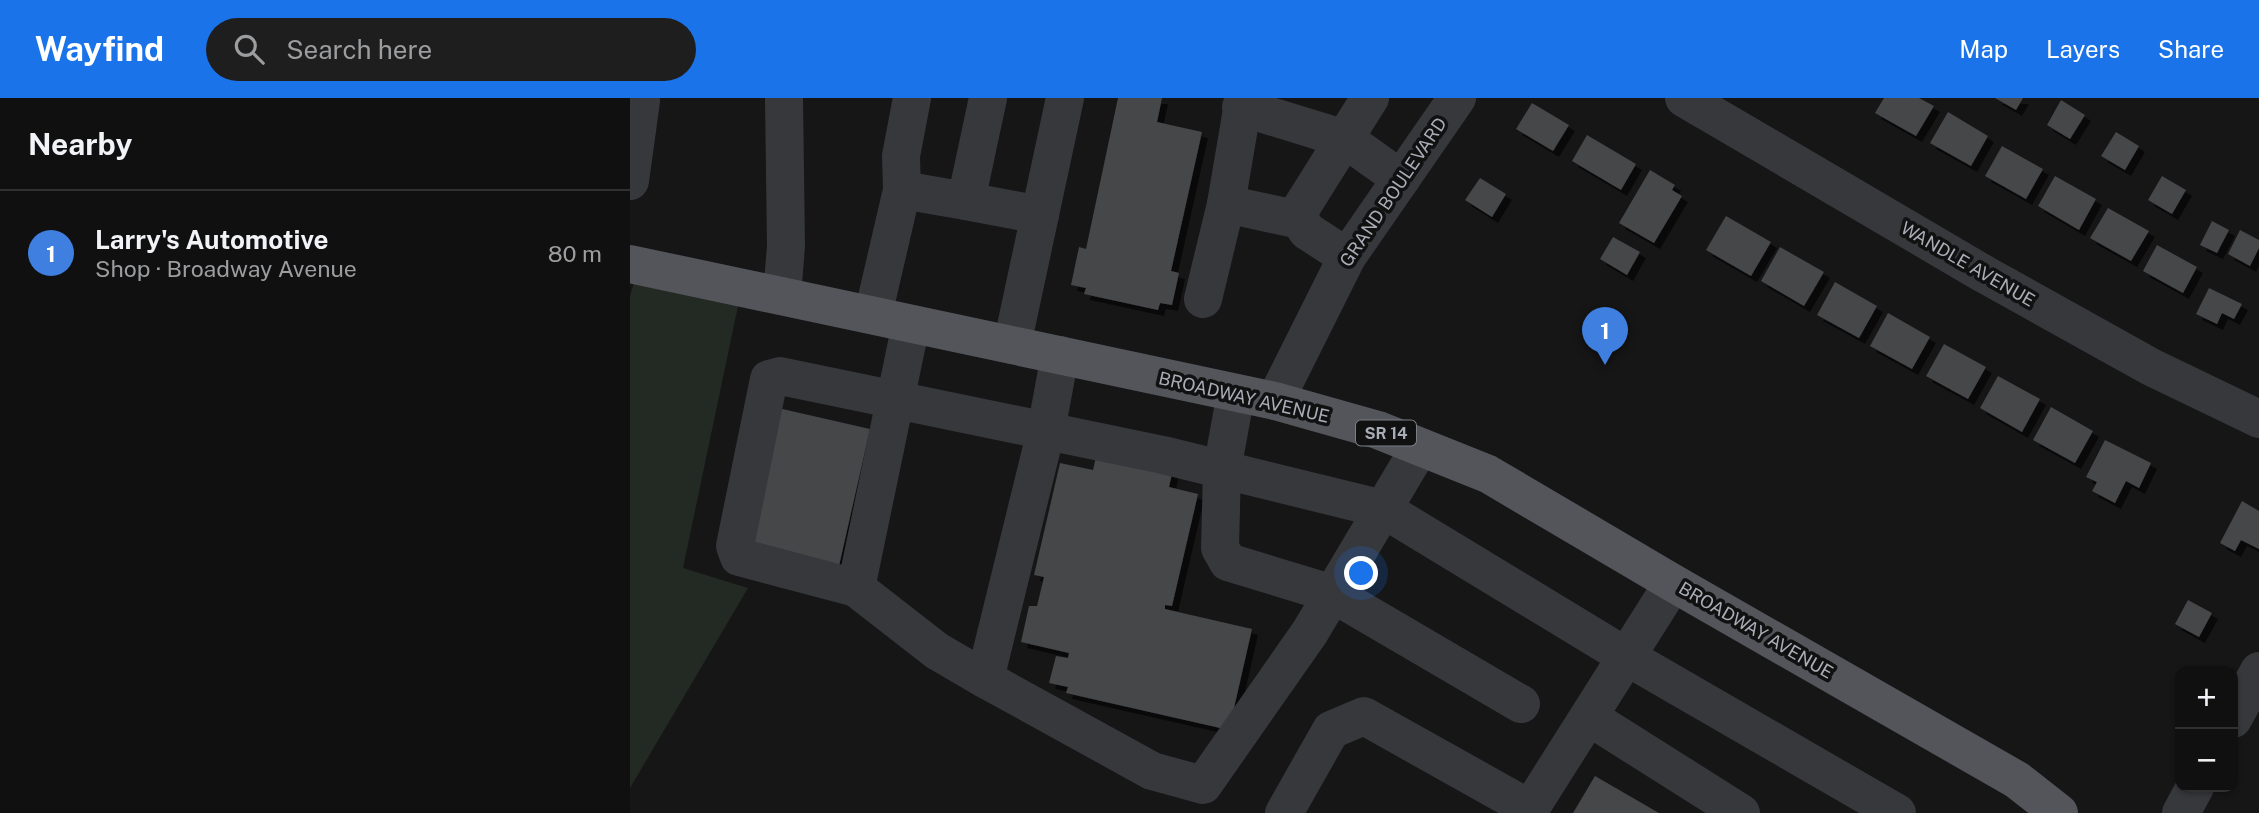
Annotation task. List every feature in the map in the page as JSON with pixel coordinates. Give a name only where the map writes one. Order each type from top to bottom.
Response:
[{"type":"main road","name":"BROADWAY AVENUE","points":[[633,269],[782,296],[1275,401],[1378,430],[1488,474],[2017,780],[2060,813]]},
{"type":"street","points":[[782,296],[786,246],[785,98]]},
{"type":"street","points":[[873,315],[902,190],[901,156],[912,98]]},
{"type":"street","points":[[966,201],[988,98]]},
{"type":"street","points":[[1012,345],[1065,98]]},
{"type":"street","points":[[1347,257],[1307,231],[1300,220],[1301,208],[1370,98]]},
{"type":"street","name":"GRAND BOULEVARD","points":[[1275,401],[1347,257],[1457,98]]},
{"type":"street","name":"WANDLE AVENUE","points":[[1684,98],[1984,274],[2127,354],[2259,419]]},
{"type":"street","points":[[630,181],[641,101]]},
{"type":"street","points":[[1203,299],[1226,204],[1242,103],[1345,139],[1401,179]]},
{"type":"street","points":[[902,190],[1040,215]]},
{"type":"street","points":[[1226,204],[1300,220]]},
{"type":"street","points":[[856,588],[911,324]]},
{"type":"street","points":[[985,679],[1046,431],[1060,355]]},
{"type":"street","points":[[1420,447],[1383,509],[1333,594],[1310,632],[1203,785],[1152,771],[985,679],[937,651],[856,588],[739,557],[735,546],[769,379],[780,376],[1223,470],[1383,509],[1627,657],[1897,813]]},
{"type":"street","points":[[1236,393],[1223,470],[1220,548],[1228,562],[1333,594],[1521,704]]},
{"type":"street","points":[[1284,813],[1331,730],[1364,716],[1530,809],[1673,583]]},
{"type":"street","points":[[1589,717],[1741,813]]},
{"type":"street","points":[[2181,813],[2192,792]]},
{"type":"shaded area","points":[[639,266],[742,287],[683,568],[748,588],[630,788],[630,296]]},
{"type":"building","points":[[1118,98],[1162,98],[1157,122],[1202,132],[1171,271],[1179,273],[1172,305],[1160,303],[1158,310],[1084,294],[1086,288],[1071,285],[1079,247],[1086,249]]},
{"type":"building","points":[[1884,98],[1919,98],[1934,106],[1916,136],[1875,113]]},
{"type":"building","points":[[1995,98],[2023,98],[2016,110]]},
{"type":"building","points":[[2061,100],[2085,115],[2070,139],[2047,125]]},
{"type":"building","points":[[1532,103],[1569,125],[1553,151],[1516,129]]},
{"type":"building","points":[[1948,112],[1988,136],[1971,166],[1930,143]]},
{"type":"building","points":[[2116,132],[2139,146],[2125,170],[2101,156]]},
{"type":"building","points":[[1587,135],[1636,164],[1621,190],[1572,161]]},
{"type":"building","points":[[2002,146],[2043,169],[2026,199],[1985,176]]},
{"type":"building","points":[[1650,170],[1675,185],[1672,190],[1682,196],[1654,243],[1619,223]]},
{"type":"building","points":[[2055,176],[2096,199],[2079,230],[2038,206]]},
{"type":"building","points":[[2162,176],[2186,190],[2172,214],[2148,200]]},
{"type":"building","points":[[1480,178],[1506,194],[1492,217],[1465,200]]},
{"type":"building","points":[[2108,208],[2149,231],[2131,261],[2090,238]]},
{"type":"building","points":[[1726,216],[1771,242],[1751,276],[1706,250]]},
{"type":"building","points":[[2212,221],[2229,230],[2217,253],[2200,245]]},
{"type":"building","points":[[2240,230],[2259,240],[2259,248],[2250,266],[2228,254]]},
{"type":"building","points":[[1613,237],[1640,252],[1627,275],[1600,259]]},
{"type":"building","points":[[2157,245],[2197,267],[2183,293],[2143,271]]},
{"type":"building","points":[[1780,247],[1824,272],[1804,306],[1761,281]]},
{"type":"building","points":[[1835,282],[1877,306],[1859,338],[1817,315]]},
{"type":"building","points":[[2209,288],[2242,304],[2234,319],[2222,313],[2217,324],[2196,314]]},
{"type":"building","points":[[1888,313],[1930,337],[1912,369],[1870,346]]},
{"type":"building","points":[[1944,344],[1986,367],[1968,399],[1926,376]]},
{"type":"building","points":[[1998,376],[2040,399],[2022,432],[1980,408]]},
{"type":"building","points":[[2051,407],[2093,431],[2075,463],[2033,440]]},
{"type":"building","points":[[778,408],[870,429],[839,566],[746,544]]},
{"type":"building","points":[[2105,440],[2151,463],[2139,488],[2126,481],[2115,503],[2092,491],[2097,482],[2086,477]]},
{"type":"building","points":[[1098,448],[1174,465],[1169,487],[1198,494],[1172,606],[1165,605],[1165,609],[1252,629],[1229,730],[1066,693],[1068,687],[1049,683],[1056,656],[1068,658],[1069,653],[1021,642],[1029,606],[1037,606],[1044,577],[1034,575],[1060,463],[1093,470]]},
{"type":"building","points":[[2242,501],[2259,511],[2259,549],[2241,540],[2235,551],[2220,543]]},
{"type":"building","points":[[2188,600],[2212,613],[2199,637],[2175,624]]},
{"type":"building","points":[[1595,776],[1659,813],[1573,813]]},
{"type":"place","name":"Larry's Automotive","points":[[1605,365]]}]
